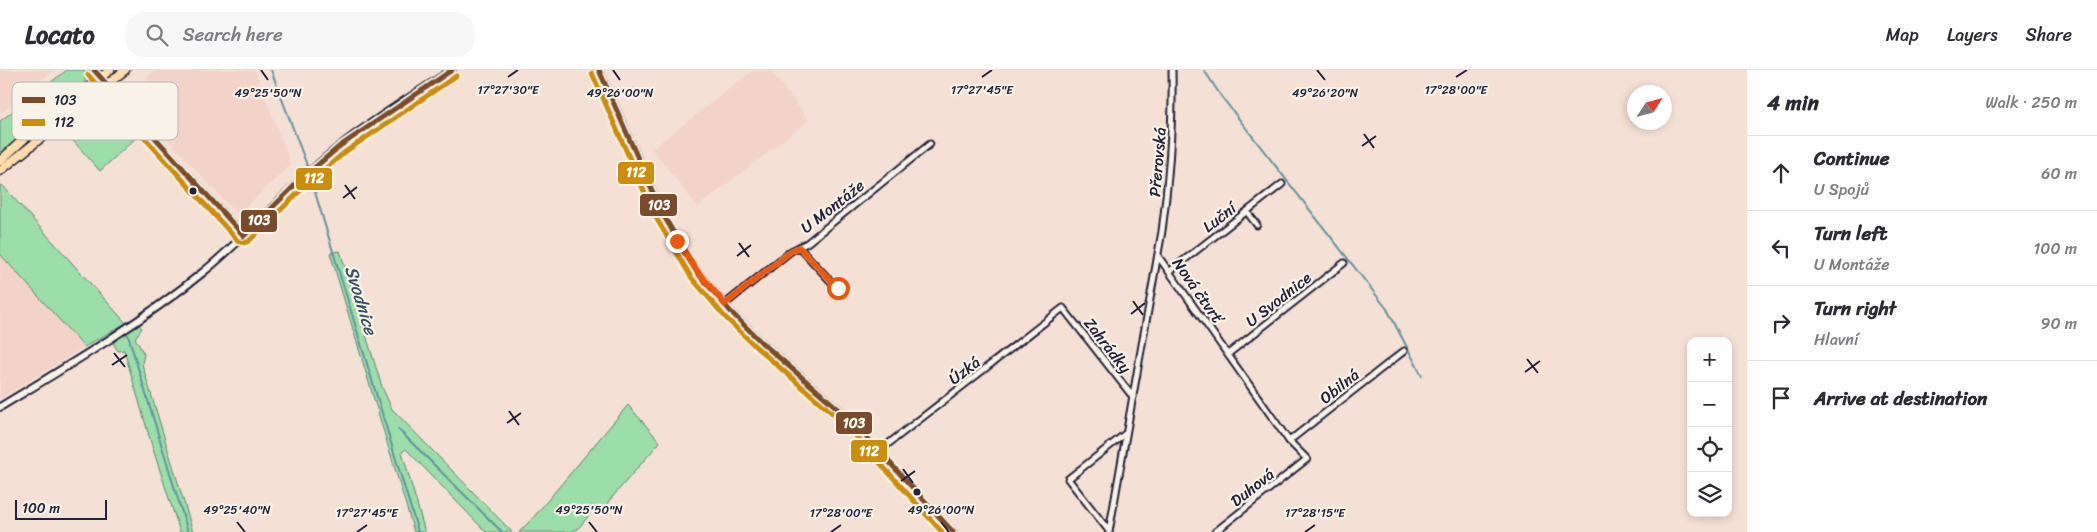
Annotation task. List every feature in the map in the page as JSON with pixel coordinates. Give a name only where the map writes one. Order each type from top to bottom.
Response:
[{"type":"main road","points":[[94,82],[110,70]]},
{"type":"main road","points":[[110,82],[125,70]]},
{"type":"main road","points":[[0,161],[23,140]]},
{"type":"main road","points":[[0,172],[39,140]]},
{"type":"street","points":[[94,70],[105,82]]},
{"type":"street","points":[[0,407],[142,317],[202,273],[244,236],[300,180],[340,146],[452,70]]},
{"type":"street","points":[[599,70],[662,213],[677,241],[698,272],[761,342],[850,418],[938,518],[953,532]]},
{"type":"street","name":"Přerovská","points":[[1158,256],[1169,179],[1173,122],[1172,70]]},
{"type":"street","points":[[157,140],[244,236]]},
{"type":"street","name":"U Montáže","points":[[725,304],[791,251],[815,237],[930,144]]},
{"type":"street","name":"Luční","points":[[1170,271],[1282,184]]},
{"type":"street","points":[[1247,212],[1257,225]]},
{"type":"street","points":[[799,247],[838,288]]},
{"type":"street","name":"Nová čtvrť","points":[[1158,256],[1289,441],[1307,459],[1304,462]]},
{"type":"street","name":"Nová čtvrť","points":[[1109,532],[1158,256]]},
{"type":"street","name":"U Svodnice","points":[[1228,354],[1344,263]]},
{"type":"street","name":"Zahrádky","points":[[1063,308],[1133,397]]},
{"type":"street","name":"Úzká","points":[[879,451],[1063,308]]},
{"type":"street","name":"Obilná","points":[[1289,441],[1404,351]]},
{"type":"street","name":"Nová čtvrť","points":[[1109,532],[1068,479],[1125,434]]},
{"type":"street","name":"Duhová","points":[[1215,532],[1304,462]]},
{"type":"shaded area","points":[[0,70],[54,70],[39,82],[12,82],[12,104],[0,114]]},
{"type":"shaded area","points":[[155,70],[255,70],[291,165],[237,215],[169,140],[178,140],[178,82],[151,82],[147,77]]},
{"type":"shaded area","points":[[753,70],[770,70],[809,120],[698,207],[652,149]]},
{"type":"shaded area","points":[[0,254],[84,347],[0,399]]},
{"type":"green space","points":[[67,70],[85,70],[85,82],[51,82]]},
{"type":"green space","points":[[12,112],[12,140],[16,140],[0,153],[0,121]]},
{"type":"green space","points":[[73,140],[133,140],[100,171]]},
{"type":"green space","points":[[2,185],[126,323],[84,347],[0,254],[0,186]]},
{"type":"green space","points":[[340,251],[382,387],[392,409],[512,532],[486,532],[406,449],[402,452],[425,532],[414,532],[330,253]]},
{"type":"green space","points":[[138,324],[142,328],[135,338],[144,354],[142,364],[193,532],[180,532],[124,350],[118,351],[113,343],[118,337]]},
{"type":"green space","points":[[628,405],[660,442],[608,502],[606,507],[600,510],[593,510],[578,529],[569,532],[519,532],[532,519]]},
{"type":"waterway","name":"Svodnice","points":[[271,70],[308,168]]},
{"type":"waterway","points":[[1204,70],[1221,96],[1387,309],[1422,376]]},
{"type":"waterway","name":"Svodnice","points":[[311,179],[418,532]]},
{"type":"waterway","points":[[128,335],[188,532]]},
{"type":"waterway","name":"Svodnice","points":[[398,429],[502,532]]},
{"type":"transit line","name":"103","points":[[94,70],[105,82]]},
{"type":"transit line","name":"103","points":[[157,140],[244,236],[300,180],[340,146],[452,70]]},
{"type":"transit line","name":"103","points":[[599,70],[662,213],[697,272],[731,312],[761,342],[850,419],[953,532]]},
{"type":"transit line","name":"112","points":[[592,73],[655,216],[691,277],[725,317],[756,347],[845,424],[942,532]]},
{"type":"transit line","name":"112","points":[[88,75],[94,82]]},
{"type":"transit line","name":"112","points":[[147,140],[238,241],[244,243],[249,241],[305,186],[345,152],[456,76]]},
{"type":"route","points":[[677,241],[698,272],[725,304],[791,251],[799,247],[838,288]]}]
